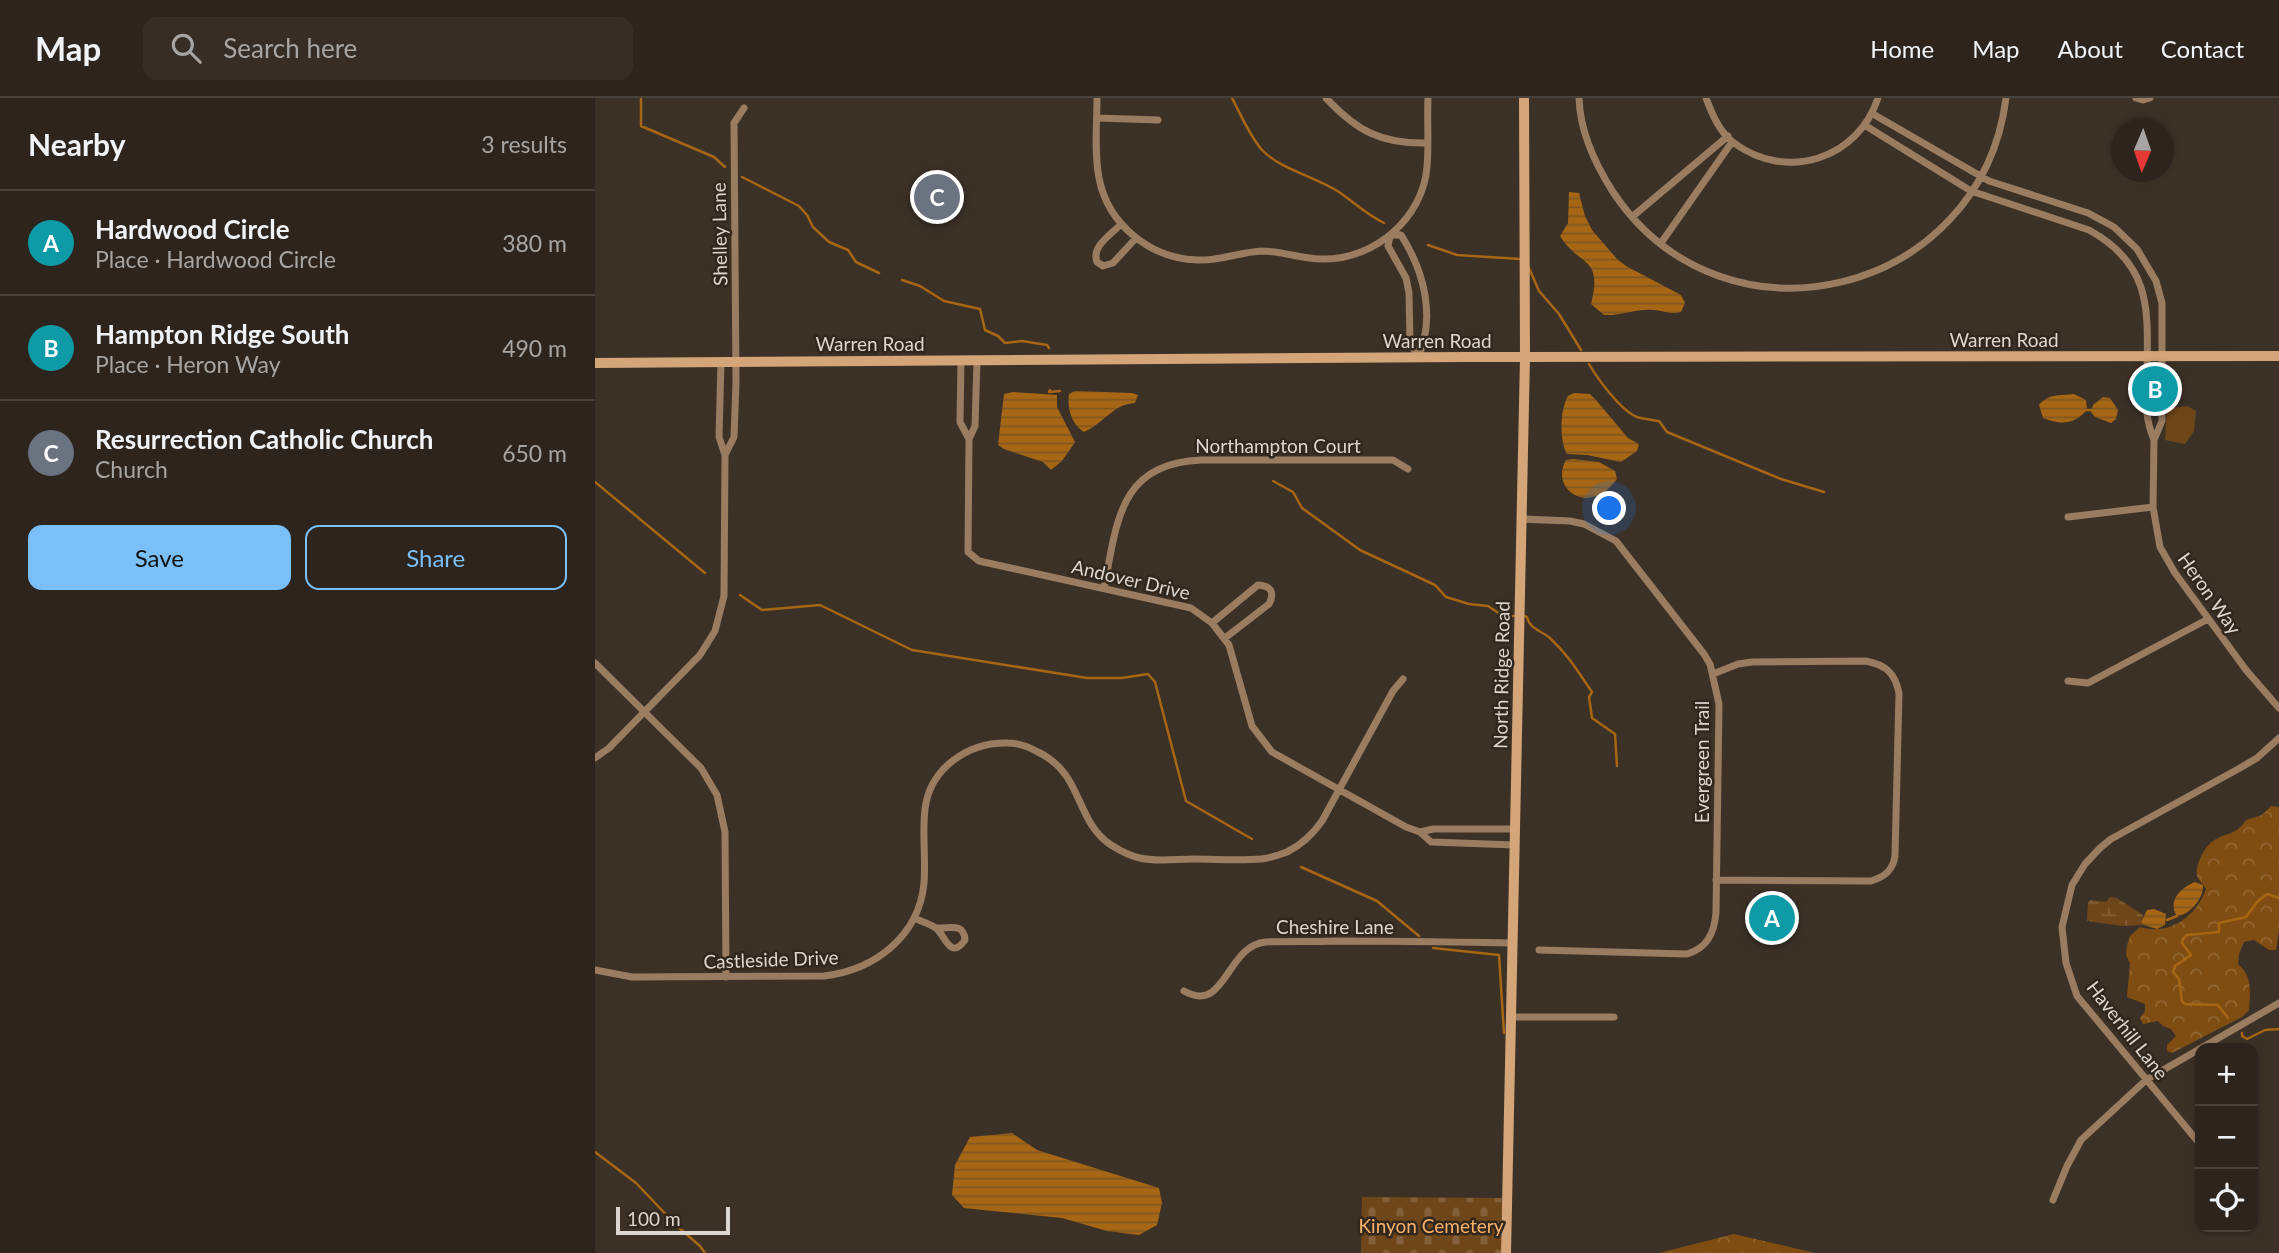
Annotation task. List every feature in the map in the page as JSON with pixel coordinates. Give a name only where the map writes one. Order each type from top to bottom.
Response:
[{"type":"street","points":[[1097,98],[1100,179],[1106,200],[1122,224],[1136,238],[1164,253],[1198,260],[1262,251],[1326,259],[1361,252],[1391,235],[1412,210],[1422,189],[1427,168],[1428,98]]},
{"type":"street","points":[[1326,98],[1351,122],[1377,137],[1395,142],[1427,143]]},
{"type":"street","name":"North Ridge Road","points":[[1506,1253],[1525,357],[1524,98]]},
{"type":"street","points":[[1579,98],[1589,144],[1603,175],[1632,217],[1661,243],[1687,260],[1742,282],[1785,288],[1829,285],[1880,270],[1918,249],[1950,220],[1969,197],[1986,168],[1997,138],[2006,98]]},
{"type":"street","points":[[1706,98],[1714,118],[1730,139],[1760,157],[1776,161],[1809,161],[1840,148],[1866,126],[1878,98]]},
{"type":"street","points":[[2136,98],[2150,98]]},
{"type":"street","name":"Shelley Lane","points":[[725,455],[734,437],[734,123],[744,108]]},
{"type":"street","name":"Heron Way","points":[[1873,114],[1997,185],[2088,213],[2114,227],[2137,249],[2150,269],[2162,303],[2162,421],[2154,440],[2153,507],[2157,536],[2165,557],[2208,619],[2279,708]]},
{"type":"street","points":[[1097,118],[1158,120]]},
{"type":"street","points":[[1866,126],[1971,191],[2089,230],[2103,238],[2137,275],[2150,269]]},
{"type":"street","points":[[1632,217],[1730,139]]},
{"type":"street","points":[[1661,243],[1730,139]]},
{"type":"street","points":[[1923,161],[1933,148]]},
{"type":"street","points":[[2044,215],[2048,201]]},
{"type":"street","points":[[1122,224],[1097,248],[1097,262],[1103,266],[1113,263],[1136,238]]},
{"type":"street","points":[[1391,235],[1388,246],[1398,260],[1407,285],[1410,342],[1418,357]]},
{"type":"street","points":[[1391,235],[1401,235],[1417,264],[1422,280],[1425,340],[1418,357]]},
{"type":"street","name":"Heron Way","points":[[2137,275],[2144,293],[2147,314],[2146,421],[2154,440]]},
{"type":"street","name":"Warren Road","points":[[595,363],[1418,357],[2279,356]]},
{"type":"street","name":"Andover Drive","points":[[961,360],[960,422],[969,439]]},
{"type":"street","name":"Andover Drive","points":[[977,360],[975,426],[969,439],[968,552],[973,558],[1182,604],[1200,613],[1225,638],[1234,660],[1252,726],[1272,752],[1406,827],[1420,832],[1431,842],[1515,845]]},
{"type":"street","points":[[595,758],[609,748],[701,655],[718,623],[724,596],[725,455],[719,437],[721,362]]},
{"type":"street","name":"Northampton Court","points":[[1104,588],[1120,510],[1136,486],[1161,467],[1181,461],[1201,460],[1393,460],[1408,469]]},
{"type":"street","points":[[2068,517],[2153,507]]},
{"type":"street","name":"Evergreen Trail","points":[[1521,519],[1577,523],[1594,528],[1616,541],[1704,654],[1713,674],[1719,704],[1715,923],[1709,939],[1696,951],[1687,954],[1539,950]]},
{"type":"street","points":[[1212,623],[1258,585],[1271,589],[1269,604],[1225,638]]},
{"type":"street","points":[[2067,681],[2088,683],[2208,619]]},
{"type":"street","points":[[1713,674],[1752,662],[1866,661],[1881,665],[1892,673],[1899,693],[1895,856],[1888,873],[1871,881],[1716,880]]},
{"type":"street","points":[[595,663],[701,768],[713,787],[720,804],[725,832],[726,977]]},
{"type":"street","name":"Castleside Drive","points":[[595,970],[632,977],[824,976],[852,971],[873,962],[905,933],[914,918],[924,882],[924,824],[929,793],[946,766],[973,748],[1009,743],[1029,747],[1049,757],[1065,772],[1076,789],[1087,817],[1097,832],[1110,844],[1139,858],[1273,857],[1297,846],[1315,830],[1393,691],[1403,679]]},
{"type":"street","name":"Haverhill Lane","points":[[2195,1138],[2077,996],[2066,963],[2062,927],[2072,885],[2093,854],[2111,839],[2241,768],[2279,738]]},
{"type":"street","name":"Andover Drive","points":[[1420,832],[1433,829],[1515,829]]},
{"type":"street","points":[[914,918],[937,928]]},
{"type":"street","name":"Cheshire Lane","points":[[1184,990],[1195,995],[1213,993],[1240,955],[1255,944],[1400,941],[1513,943]]},
{"type":"street","points":[[2053,1200],[2081,1140],[2146,1080],[2279,1003]]},
{"type":"street","points":[[1511,1017],[1614,1017]]},
{"type":"green space","points":[[2187,406],[2196,411],[2194,431],[2185,444],[2165,440],[2167,409]]},
{"type":"green space","points":[[2271,806],[2279,807],[2279,930],[2276,950],[2269,950],[2254,940],[2244,942],[2238,964],[2248,979],[2249,1010],[2242,1017],[2172,1053],[2167,1051],[2167,1045],[2176,1036],[2171,1029],[2158,1021],[2143,1024],[2140,1018],[2145,1011],[2145,1004],[2127,997],[2130,963],[2126,955],[2130,936],[2140,927],[2161,929],[2188,916],[2196,908],[2206,889],[2197,872],[2201,856],[2210,843],[2238,829],[2246,820],[2262,815]]},
{"type":"green space","points":[[2110,897],[2117,898],[2143,915],[2141,922],[2144,925],[2122,926],[2087,921],[2088,902],[2106,902]]},
{"type":"green space","name":"Kinyon Cemetery","points":[[1362,1197],[1502,1198],[1501,1253],[1361,1253]]},
{"type":"green space","points":[[1734,1234],[1815,1253],[1659,1253]]},
{"type":"shaded area","points":[[1569,192],[1579,193],[1592,230],[1617,259],[1681,295],[1685,303],[1681,312],[1648,310],[1604,315],[1591,304],[1594,288],[1592,269],[1560,236],[1568,223]]},
{"type":"shaded area","points":[[1075,391],[1138,395],[1135,403],[1120,407],[1084,432],[1076,425],[1069,410],[1069,394]]},
{"type":"shaded area","points":[[1013,392],[1057,395],[1057,407],[1075,442],[1062,461],[1051,470],[1043,462],[998,445],[1004,394]]},
{"type":"shaded area","points":[[1574,393],[1590,394],[1628,438],[1639,444],[1637,451],[1621,462],[1567,454],[1563,441],[1562,417],[1568,396]]},
{"type":"shaded area","points":[[2074,394],[2086,400],[2087,410],[2077,419],[2055,422],[2043,418],[2039,405],[2043,401],[2055,396]]},
{"type":"shaded area","points":[[2103,397],[2110,398],[2118,410],[2116,419],[2111,423],[2095,417],[2091,412],[2093,405]]},
{"type":"shaded area","points":[[1566,460],[1599,462],[1615,471],[1617,479],[1601,494],[1583,498],[1576,495],[1569,491],[1562,477]]},
{"type":"shaded area","points":[[2195,882],[2203,885],[2199,900],[2187,913],[2177,916],[2174,905],[2177,896],[2185,887]]},
{"type":"shaded area","points":[[2154,909],[2166,914],[2165,925],[2157,929],[2141,922],[2147,910]]},
{"type":"shaded area","points":[[1012,1133],[1037,1150],[1159,1188],[1162,1203],[1157,1225],[1139,1235],[1107,1231],[1062,1218],[964,1208],[952,1195],[955,1165],[970,1137]]},
{"type":"waterway","points":[[641,98],[641,126],[714,157],[725,167]]},
{"type":"waterway","points":[[1232,98],[1253,138],[1270,157],[1339,192],[1384,223]]},
{"type":"waterway","points":[[742,177],[799,206],[813,227],[829,242],[848,250],[856,262],[879,273]]},
{"type":"waterway","points":[[1428,245],[1457,255],[1520,259]]},
{"type":"waterway","points":[[1529,268],[1539,291],[1559,314],[1581,350]]},
{"type":"waterway","points":[[902,280],[920,286],[944,301],[980,309],[985,330],[1005,343],[1022,341],[1047,345],[1049,348]]},
{"type":"waterway","points":[[1589,364],[1610,393],[1631,414],[1659,421],[1667,432],[1781,479],[1824,492]]},
{"type":"waterway","points":[[1050,390],[1049,392],[1060,391]]},
{"type":"waterway","points":[[1273,481],[1293,492],[1302,508],[1360,550],[1435,585],[1446,597],[1488,606],[1503,616],[1517,616]]},
{"type":"waterway","points":[[595,482],[705,573]]},
{"type":"waterway","points":[[740,595],[762,610],[820,605],[912,650],[1087,678],[1122,678],[1148,674],[1155,682],[1186,801],[1252,839]]},
{"type":"waterway","points":[[1524,616],[1534,628],[1548,636],[1563,651],[1592,692],[1589,697],[1592,718],[1615,734],[1617,766]]},
{"type":"waterway","points":[[1301,867],[1377,901],[1419,936]]},
{"type":"waterway","points":[[2228,1018],[2218,1005],[2185,1004],[2182,1001],[2179,979],[2173,972],[2175,966],[2191,955],[2182,943],[2183,939],[2187,935],[2219,932],[2219,923],[2246,917],[2267,894],[2279,898]]},
{"type":"waterway","points":[[2167,920],[2177,916]]},
{"type":"waterway","points":[[1433,948],[1499,955],[1504,1033]]},
{"type":"waterway","points":[[2242,1033],[2247,1039],[2265,1030],[2279,1029]]},
{"type":"waterway","points":[[595,1152],[636,1183],[705,1253]]},
{"type":"place","name":"Resurrection Catholic Church","points":[[937,197]]},
{"type":"place","name":"Hampton Ridge South","points":[[2155,389]]},
{"type":"place","name":"Hardwood Circle","points":[[1772,918]]}]
